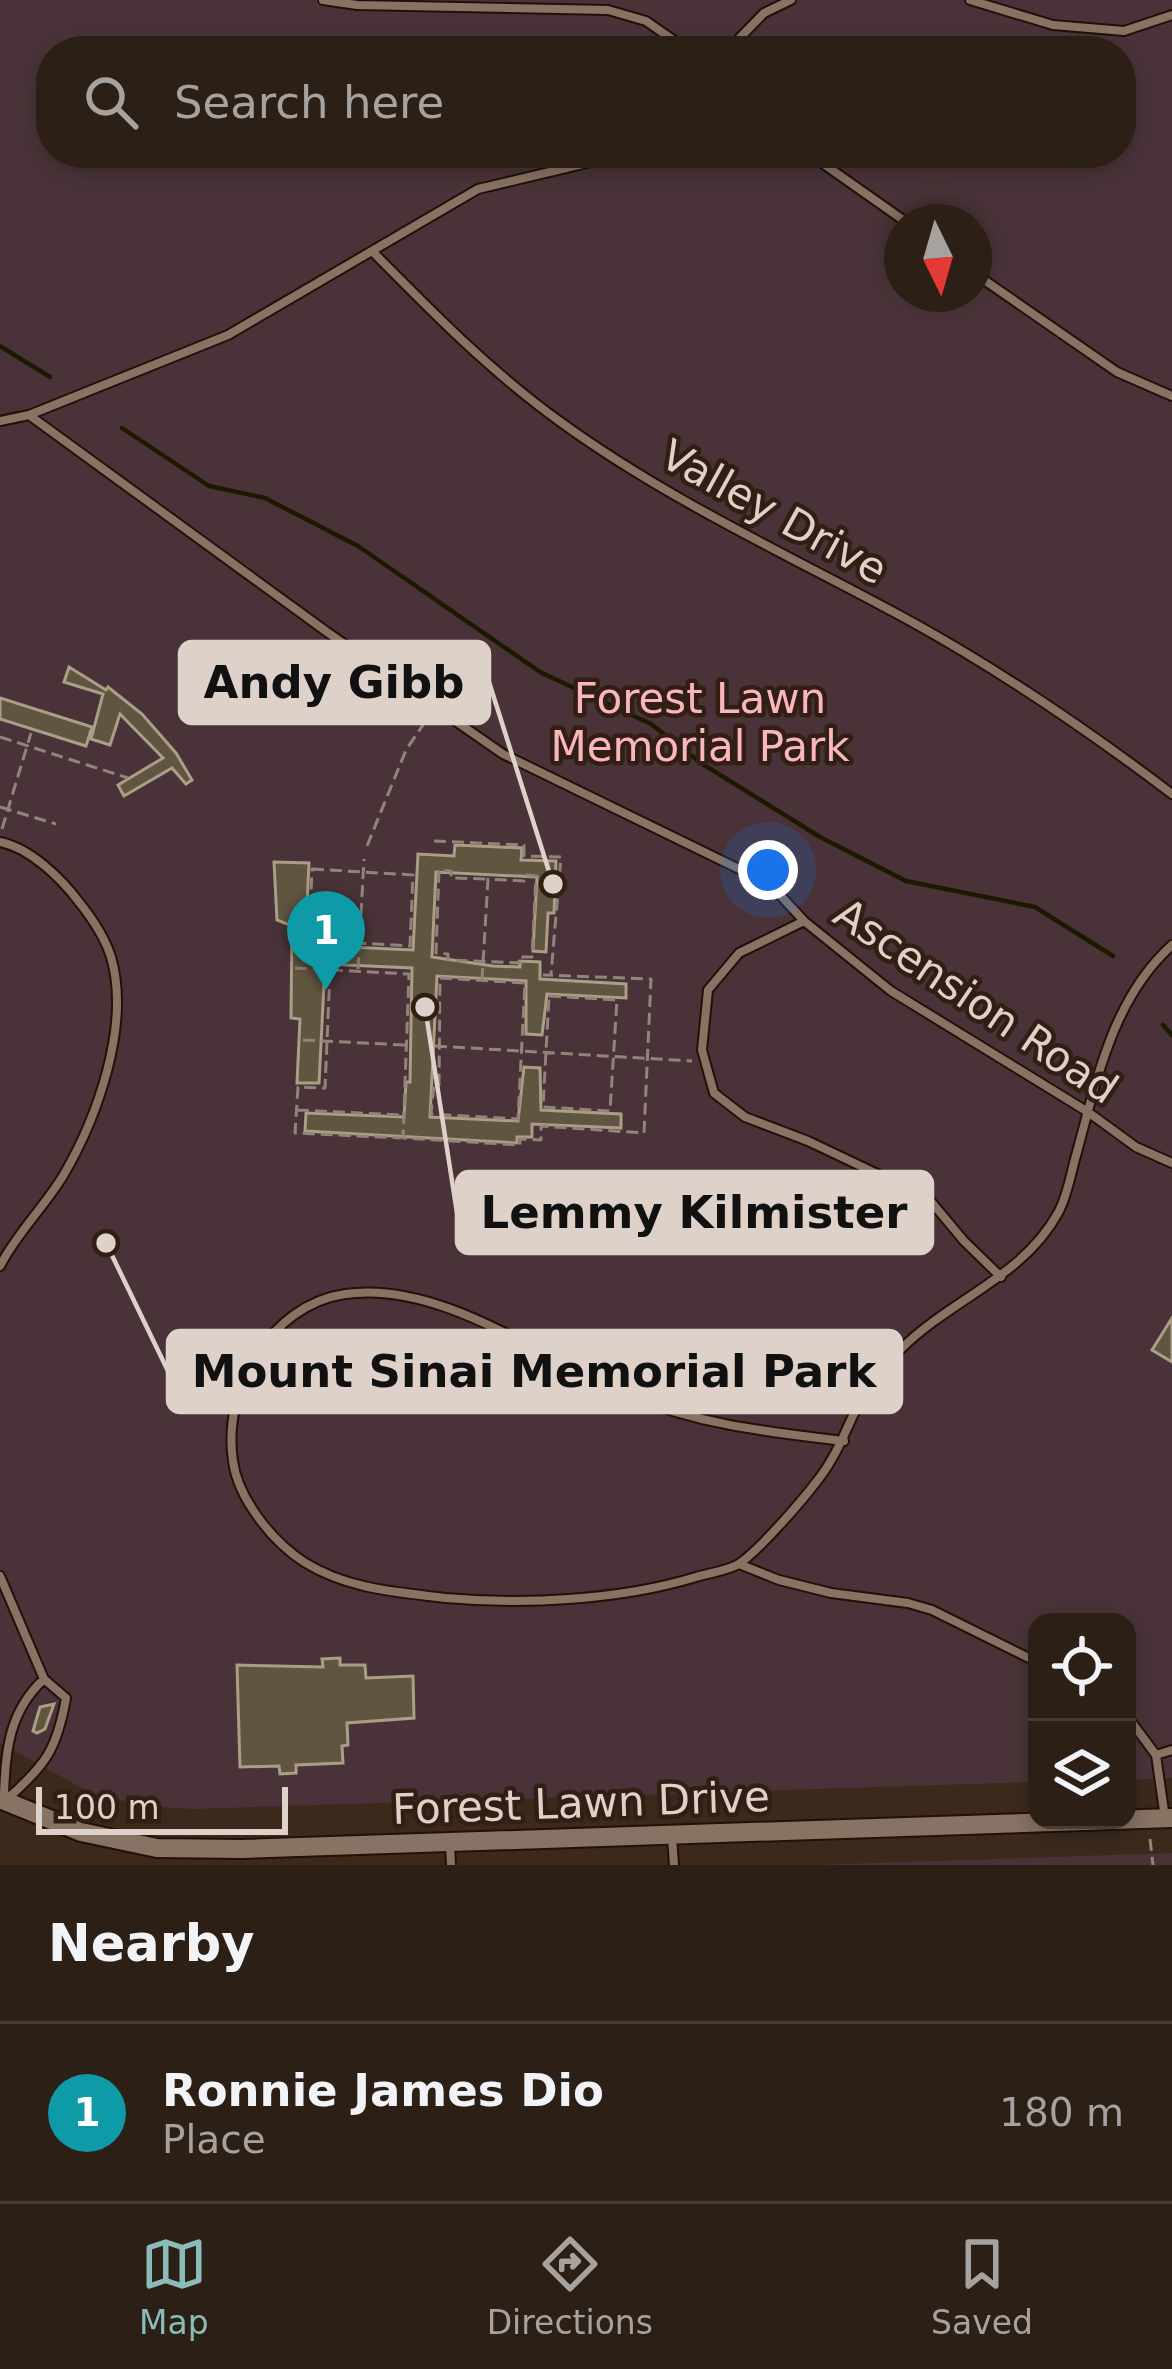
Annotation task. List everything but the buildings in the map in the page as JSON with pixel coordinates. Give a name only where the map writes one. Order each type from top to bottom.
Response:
[{"type":"street","name":"Forest Lawn Drive","points":[[2,1800],[81,1832],[157,1848],[1161,1819]]},
{"type":"lane","points":[[323,0],[357,5],[608,10],[646,21],[668,36]]},
{"type":"lane","points":[[742,36],[764,13],[791,0]]},
{"type":"lane","points":[[970,0],[1053,26],[1124,31],[1172,15]]},
{"type":"lane","points":[[0,421],[29,415],[228,335],[478,189],[566,168]]},
{"type":"lane","points":[[829,168],[884,207]]},
{"type":"lane","name":"Valley Drive","points":[[372,251],[458,340],[562,424],[716,520],[915,623],[1068,715],[1172,794]]},
{"type":"lane","points":[[992,285],[1118,372],[1172,396]]},
{"type":"lane","name":"Ascension Road","points":[[29,415],[503,754],[770,884],[804,921],[891,991],[1088,1112],[1136,1147],[1172,1163]]},
{"type":"lane","points":[[0,839],[63,880],[90,917],[111,958],[116,1020],[106,1078],[86,1131],[62,1179],[3,1252],[0,1266]]},
{"type":"lane","points":[[804,921],[740,953],[708,990],[702,1050],[714,1093],[745,1118],[808,1141],[928,1198],[1001,1277]]},
{"type":"lane","points":[[844,1441],[734,1428],[687,1417],[625,1394],[510,1335],[434,1305],[379,1291],[338,1294],[301,1311],[267,1338],[242,1380],[233,1422],[232,1460],[241,1488],[267,1528],[300,1560],[341,1582],[457,1599],[602,1598],[669,1586],[739,1564],[818,1481],[844,1441],[873,1378],[924,1327],[1001,1277],[1039,1245],[1061,1207],[1112,1028],[1153,962],[1172,945]]},
{"type":"lane","points":[[739,1564],[831,1593],[932,1610],[1028,1657]]},
{"type":"lane","points":[[0,1576],[44,1679],[66,1698],[59,1736],[42,1769],[2,1800]]},
{"type":"lane","points":[[2,1800],[5,1748],[24,1697],[44,1679]]},
{"type":"lane","points":[[1131,1721],[1156,1755],[1161,1819]]},
{"type":"lane","points":[[1156,1755],[1172,1750]]},
{"type":"lane","points":[[672,1836],[674,1865]]},
{"type":"lane","points":[[450,1843],[451,1865]]},
{"type":"path","points":[[367,846],[406,750],[435,708]]},
{"type":"path","points":[[0,839],[31,733]]},
{"type":"path","points":[[0,737],[128,778]]},
{"type":"path","points":[[0,807],[56,824]]},
{"type":"path","points":[[434,841],[524,845],[524,856],[561,857],[550,975]]},
{"type":"path","points":[[358,970],[364,860]]},
{"type":"path","points":[[312,869],[364,872],[413,874],[410,946],[308,940],[312,869]]},
{"type":"path","points":[[439,870],[452,871],[451,878],[488,879],[524,881],[525,875],[536,876],[532,958],[519,957],[519,963],[483,962],[448,959],[448,954],[436,953],[439,870]]},
{"type":"path","points":[[482,980],[488,879]]},
{"type":"path","points":[[295,968],[410,974],[403,1138]]},
{"type":"path","points":[[330,969],[326,1088],[298,1088],[295,1133],[520,1145],[520,1139],[541,1140],[541,1126],[644,1133],[651,979],[543,975]]},
{"type":"path","points":[[440,978],[525,983],[518,1119],[431,1114],[434,1085],[439,1085],[438,1047],[440,978]]},
{"type":"path","points":[[549,996],[617,1000],[610,1111],[543,1107],[546,1053],[549,996]]},
{"type":"path","points":[[303,1040],[407,1046]]},
{"type":"path","points":[[438,1047],[706,1062]]},
{"type":"path","points":[[297,1110],[402,1115]]},
{"type":"path","points":[[1154,1865],[1161,1819]]},
{"type":"green space","name":"Forest Lawn Memorial Park","points":[[0,0],[1172,0],[1172,1778],[1136,1780],[1136,1613],[1028,1613],[1028,1782],[195,1809],[143,1806],[89,1792],[0,1743]]},
{"type":"green space","points":[[1172,1853],[1172,1865],[816,1865]]},
{"type":"waterway","points":[[0,346],[50,377]]},
{"type":"waterway","points":[[122,428],[209,486],[265,498],[358,546],[540,672],[651,724],[701,763],[820,837],[906,881],[1035,907],[1113,956]]},
{"type":"waterway","points":[[1163,1025],[1172,1035]]},
{"type":"place","name":"Andy Gibb","points":[[553,884]]},
{"type":"place","name":"Ronnie James Dio","points":[[326,990]]},
{"type":"place","name":"Lemmy Kilmister","points":[[425,1007]]},
{"type":"place","name":"Mount Sinai Memorial Park","points":[[106,1243]]}]
